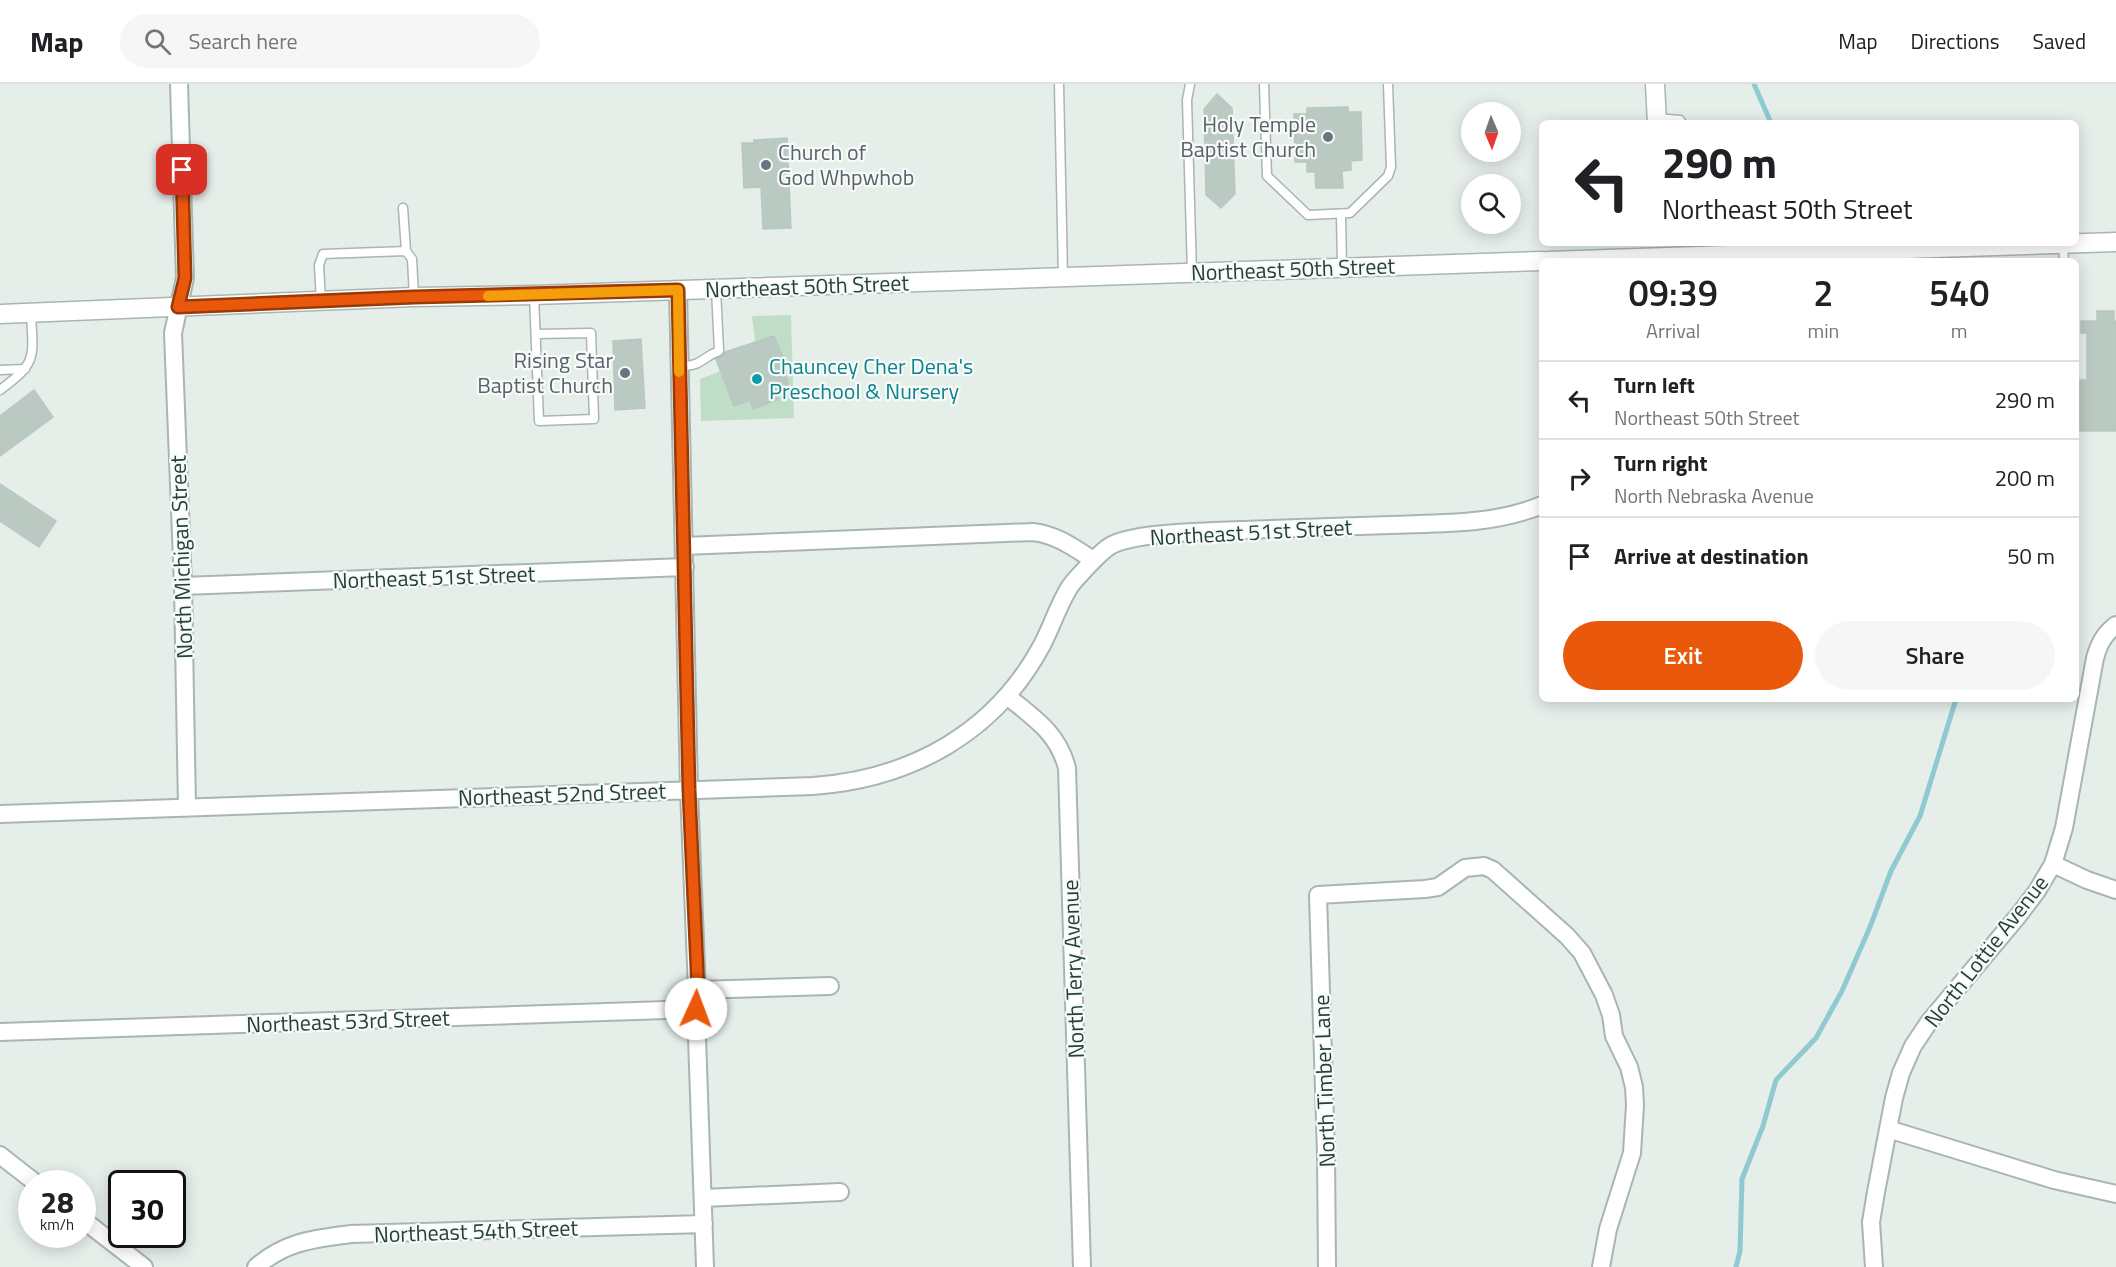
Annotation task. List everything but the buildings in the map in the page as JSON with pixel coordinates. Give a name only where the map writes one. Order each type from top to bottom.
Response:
[{"type":"street","name":"North Michigan Street","points":[[179,84],[185,278],[173,333],[183,586],[187,808]]},
{"type":"street","points":[[1656,84],[1657,120]]},
{"type":"street","points":[[2079,243],[2116,242]]},
{"type":"street","points":[[1596,258],[1745,249],[1795,257],[2022,246]]},
{"type":"street","name":"Northeast 50th Street","points":[[0,314],[414,297],[534,295],[1539,261]]},
{"type":"street","points":[[678,290],[689,790],[698,990],[696,1009],[705,1267]]},
{"type":"street","name":"Northeast 51st Street","points":[[1093,560],[1110,546],[1124,540],[1185,532],[1476,521],[1528,511],[1539,506]]},
{"type":"street","points":[[684,546],[1033,532],[1060,538],[1093,560]]},
{"type":"street","name":"Northeast 52nd Street","points":[[0,814],[813,786],[870,779],[926,759],[958,740],[1007,696],[1033,660],[1070,586],[1093,560]]},
{"type":"street","name":"Northeast 51st Street","points":[[183,586],[685,567]]},
{"type":"street","name":"North Lottie Avenue","points":[[1874,1267],[1871,1222],[1894,1098],[1901,1073],[1913,1046],[1929,1023],[2037,891],[2053,864],[2064,828],[2095,658],[2099,645],[2111,629]]},
{"type":"street","name":"North Terry Avenue","points":[[1007,696],[1056,740],[1067,768],[1082,1267]]},
{"type":"street","points":[[2053,864],[2087,880],[2116,890]]},
{"type":"street","name":"North Timber Lane","points":[[1327,1267],[1318,895],[1438,887],[1465,868],[1475,866],[1484,866],[1501,875],[1567,936],[1582,953],[1604,995],[1611,1016],[1614,1036],[1629,1067],[1635,1104],[1632,1153],[1608,1229],[1601,1267]]},
{"type":"street","points":[[698,990],[830,986]]},
{"type":"street","name":"Northeast 53rd Street","points":[[0,1032],[696,1009]]},
{"type":"street","points":[[1888,1129],[2054,1180],[2116,1194]]},
{"type":"street","points":[[0,1155],[19,1170]]},
{"type":"street","points":[[703,1198],[840,1192]]},
{"type":"street","name":"Northeast 54th Street","points":[[256,1267],[266,1259],[304,1240],[351,1234],[704,1224]]},
{"type":"street","points":[[96,1230],[144,1267]]},
{"type":"lane","points":[[1059,84],[1063,277]]},
{"type":"lane","points":[[1190,84],[1187,100],[1192,273]]},
{"type":"lane","points":[[1264,84],[1267,176],[1308,215],[1350,213],[1390,172],[1389,84]]},
{"type":"lane","points":[[403,208],[406,251],[412,259],[414,297]]},
{"type":"lane","points":[[1341,215],[1342,267]]},
{"type":"lane","points":[[321,301],[319,265],[323,254],[406,251]]},
{"type":"lane","points":[[679,366],[703,362],[719,351],[716,289]]},
{"type":"lane","points":[[534,295],[539,421],[594,419],[591,333],[536,334]]},
{"type":"lane","points":[[1,389],[26,369],[30,362],[31,312]]},
{"type":"lane","points":[[0,370],[26,369]]},
{"type":"green space","points":[[791,315],[794,418],[701,421],[700,379],[723,370],[734,406],[750,400],[754,409],[778,399],[775,391],[789,386],[780,360],[783,358],[774,336],[757,343],[755,341],[752,316]]},
{"type":"waterway","points":[[1754,84],[1770,120]]},
{"type":"waterway","points":[[1736,1267],[1740,1251],[1742,1179],[1763,1126],[1776,1080],[1816,1038],[1842,991],[1891,871],[1920,816],[1955,702]]},
{"type":"slow traffic","points":[[488,296],[678,290],[679,372]]},
{"type":"place","name":"Holy Temple Baptist Church","points":[[1328,137]]},
{"type":"place","name":"Church of God Whpwhob","points":[[766,165]]},
{"type":"place","name":"Rising Star Baptist Church","points":[[625,373]]},
{"type":"place","name":"Chauncey Cher Dena's Preschool & Nursery","points":[[757,379]]},
{"type":"route","points":[[182,170],[185,278],[178,307],[414,297],[678,290],[689,790],[698,990],[696,1009]]}]
